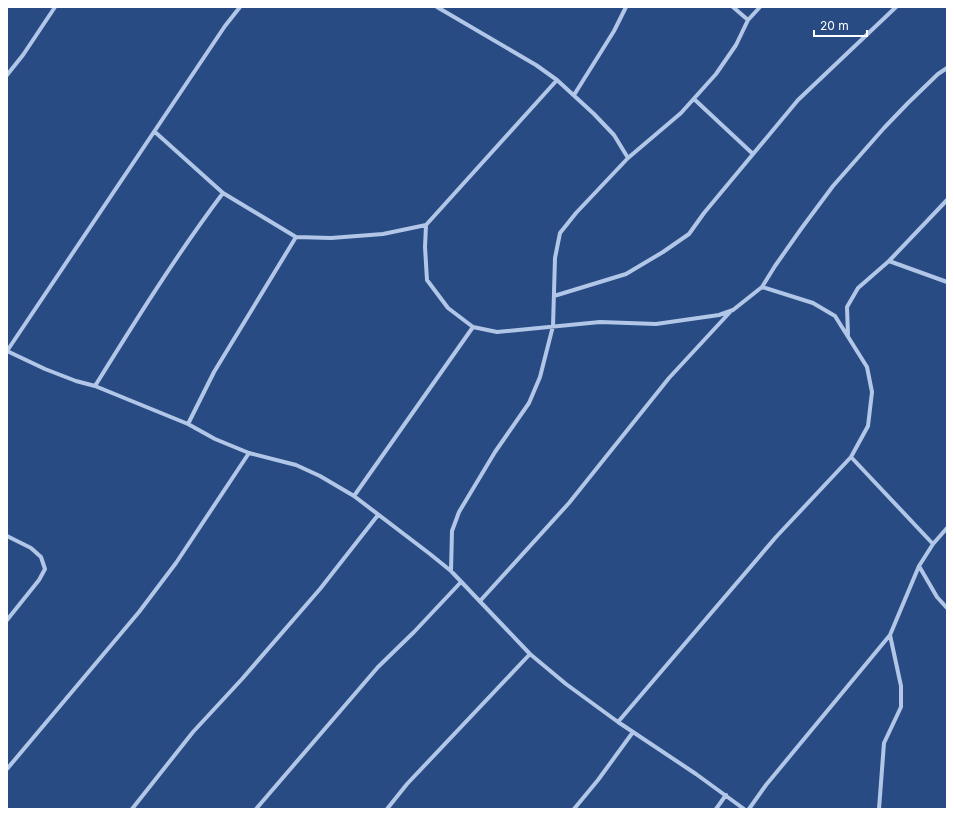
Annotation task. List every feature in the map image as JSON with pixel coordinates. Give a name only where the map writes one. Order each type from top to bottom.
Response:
[{"type":"street","points":[[7,75],[23,55],[55,7]]},
{"type":"street","points":[[240,7],[225,26],[155,132],[48,287],[7,351],[76,382],[95,386],[153,411],[188,424],[249,453],[296,464],[354,496],[451,571],[530,654],[566,684],[618,722],[726,795],[744,809]]},
{"type":"street","points":[[437,7],[536,65],[557,80],[614,135],[628,158]]},
{"type":"street","points":[[574,95],[614,31],[626,7]]},
{"type":"street","points":[[734,7],[748,20]]},
{"type":"street","points":[[451,571],[452,531],[458,512],[495,452],[529,403],[540,377],[553,326],[555,258],[560,233],[576,213],[628,158],[681,113],[694,99],[716,74],[736,45],[748,20],[760,7]]},
{"type":"street","points":[[554,296],[626,274],[663,252],[689,234],[704,213],[798,100],[896,7]]},
{"type":"street","points":[[480,601],[569,503],[669,378],[733,310],[762,287],[792,241],[834,186],[884,128],[938,74],[947,68]]},
{"type":"street","points":[[155,132],[223,192],[296,237],[331,238],[383,234],[426,225],[557,80]]},
{"type":"street","points":[[694,99],[752,154]]},
{"type":"street","points":[[95,386],[144,307],[194,232],[223,192]]},
{"type":"street","points":[[848,336],[847,307],[858,288],[888,261],[947,200]]},
{"type":"street","points":[[426,225],[425,247],[427,280],[448,308],[473,327],[497,332],[600,322],[656,324],[719,315],[733,310]]},
{"type":"street","points":[[188,424],[214,372],[296,237]]},
{"type":"street","points":[[888,261],[947,282]]},
{"type":"street","points":[[618,722],[776,537],[851,456],[868,426],[872,392],[867,367],[835,316],[813,303],[762,287]]},
{"type":"street","points":[[354,496],[473,327]]},
{"type":"street","points":[[7,769],[140,612],[176,563],[249,453]]},
{"type":"street","points":[[851,456],[933,544]]},
{"type":"street","points":[[132,809],[193,732],[242,679],[320,589],[378,515]]},
{"type":"street","points":[[749,809],[766,785],[890,635],[919,566],[933,544],[947,528]]},
{"type":"street","points":[[7,536],[31,548],[41,557],[45,569],[40,580],[7,620]]},
{"type":"street","points":[[919,566],[937,597],[947,608]]},
{"type":"street","points":[[256,809],[378,667],[414,632],[461,582]]},
{"type":"street","points":[[879,809],[884,743],[901,707],[901,686],[890,635]]},
{"type":"street","points":[[387,809],[407,784],[530,654]]},
{"type":"street","points":[[574,809],[598,780],[633,732]]},
{"type":"street","points":[[716,809],[726,795]]}]
